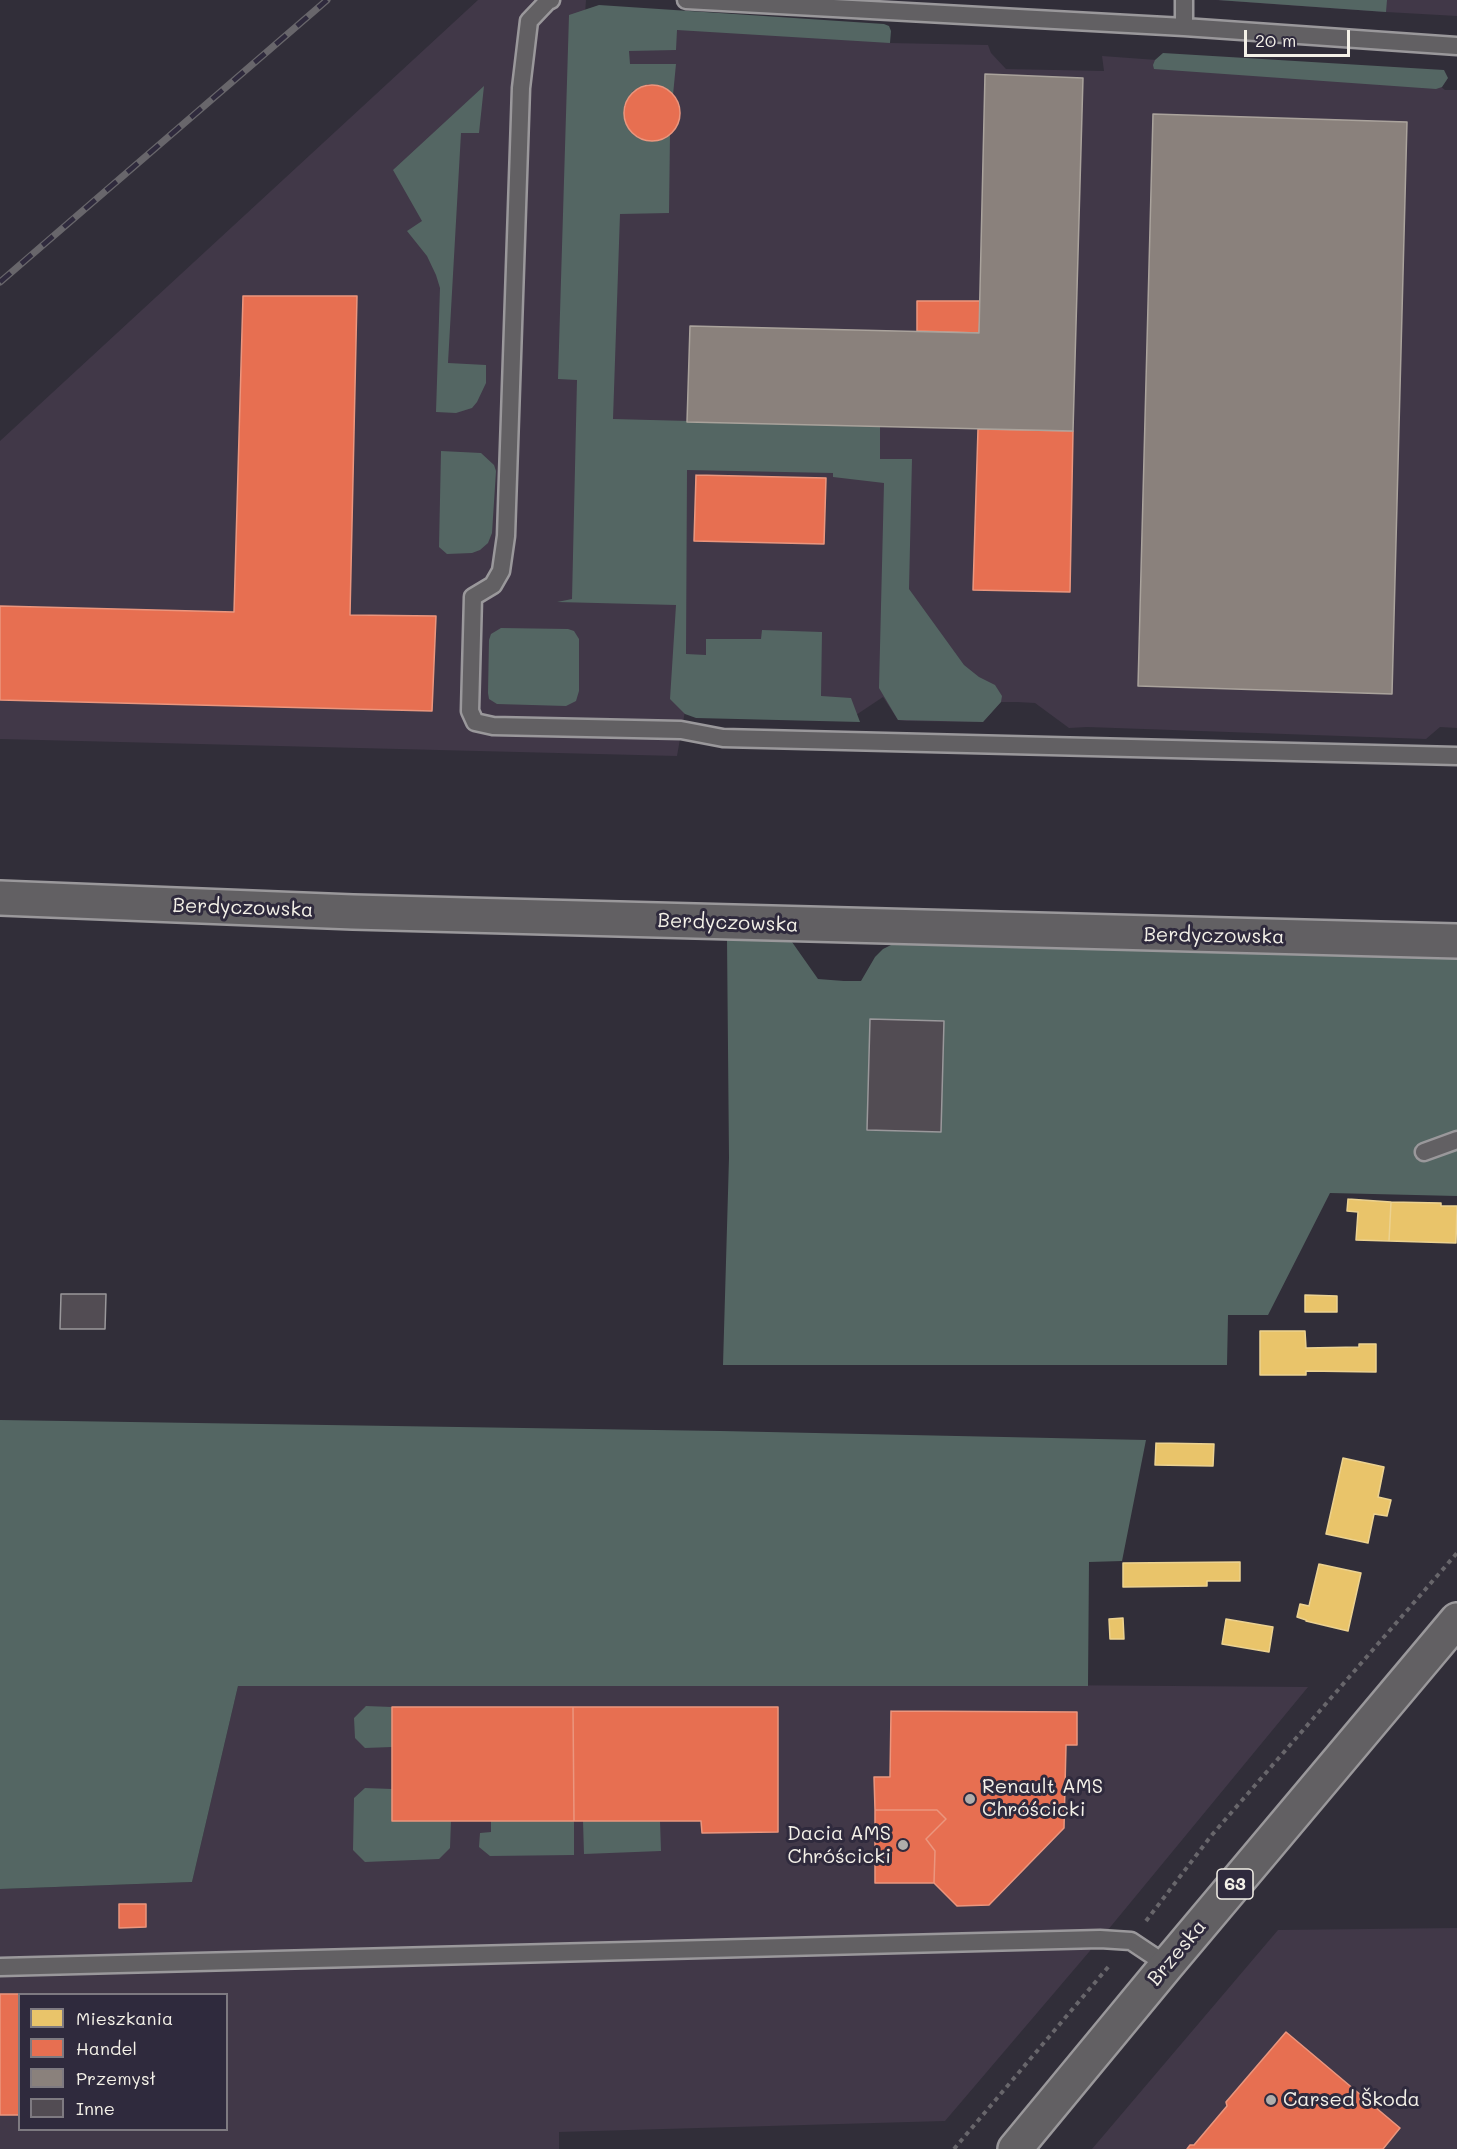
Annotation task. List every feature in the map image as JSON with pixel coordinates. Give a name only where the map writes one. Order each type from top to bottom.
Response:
[{"type":"street","name":"Berdyczowska","points":[[0,898],[377,913],[1457,941]]},
{"type":"street","name":"Brzeska","points":[[1015,2149],[1457,1620]]},
{"type":"lane","points":[[551,0],[528,21],[521,88],[506,536],[501,571],[493,585],[473,597],[470,711],[476,722],[493,726],[681,730],[723,738],[1457,756]]},
{"type":"lane","points":[[686,0],[1184,27],[1457,46]]},
{"type":"lane","points":[[1184,0],[1184,27]]},
{"type":"lane","points":[[1424,1152],[1457,1140]]},
{"type":"lane","points":[[0,1967],[1100,1939],[1131,1941],[1167,1965]]},
{"type":"path","points":[[954,2149],[1131,1941],[1211,1836],[1457,1553]]},
{"type":"shaded area","points":[[478,0],[586,0],[585,14],[880,35],[890,43],[988,45],[991,53],[1006,69],[1104,71],[1102,56],[1433,80],[1445,90],[1457,90],[1457,728],[1440,727],[1426,739],[1069,728],[1035,703],[1017,702],[1001,702],[983,722],[906,721],[898,720],[883,697],[856,715],[685,711],[677,756],[0,739],[0,441]]},
{"type":"shaded area","points":[[1215,0],[1457,0],[1457,16],[1386,12]]},
{"type":"shaded area","points":[[1218,0],[1387,0],[1386,12]]},
{"type":"shaded area","points":[[599,5],[889,26],[890,43],[677,30],[676,50],[629,51],[630,64],[676,64],[673,95],[664,87],[648,84],[633,91],[624,106],[625,123],[635,136],[651,141],[660,140],[670,134],[669,213],[620,214],[613,419],[880,426],[880,459],[912,459],[909,589],[964,665],[979,677],[995,685],[1002,696],[1001,702],[983,722],[898,720],[879,688],[884,483],[833,477],[833,473],[687,470],[686,654],[706,655],[706,639],[761,639],[762,630],[822,632],[821,696],[851,698],[860,722],[696,718],[685,714],[670,699],[676,605],[557,602],[572,599],[577,380],[558,379],[569,15]]},
{"type":"shaded area","points":[[1163,53],[1444,70],[1448,78],[1442,87],[1436,89],[1154,69],[1155,60]]},
{"type":"shaded area","points":[[484,86],[479,133],[461,133],[448,363],[486,365],[486,383],[472,408],[456,413],[436,412],[440,288],[427,256],[407,231],[422,221],[393,170]]},
{"type":"shaded area","points":[[441,451],[481,453],[494,465],[496,471],[492,533],[488,543],[472,553],[447,554],[439,547]]},
{"type":"shaded area","points":[[501,628],[574,631],[579,639],[579,691],[576,701],[566,706],[497,704],[489,699],[489,640],[491,634]]},
{"type":"shaded area","points":[[727,939],[792,942],[818,979],[844,981],[861,981],[875,957],[883,949],[895,943],[1457,958],[1457,1196],[1330,1193],[1268,1315],[1228,1315],[1227,1365],[723,1365],[729,1158]]},
{"type":"shaded area","points":[[0,1420],[1146,1440],[1122,1561],[1089,1562],[1088,1686],[238,1686],[192,1882],[0,1889]]},
{"type":"shaded area","points":[[238,1686],[1308,1687],[1112,1925],[945,2121],[559,2132],[559,2149],[0,2149],[0,1889],[192,1882]]},
{"type":"shaded area","points":[[366,1706],[392,1707],[392,1747],[365,1748],[355,1738],[354,1718]]},
{"type":"shaded area","points":[[365,1788],[392,1789],[392,1821],[451,1820],[450,1848],[439,1859],[365,1862],[353,1850],[354,1798]]},
{"type":"shaded area","points":[[491,1820],[574,1821],[574,1855],[490,1856],[479,1847],[480,1833],[491,1832]]},
{"type":"shaded area","points":[[583,1821],[660,1821],[661,1851],[584,1854]]},
{"type":"shaded area","points":[[1457,1928],[1457,2149],[1092,2149],[1278,1930]]},
{"type":"building: Mieszkania","points":[[1348,1199],[1391,1202],[1389,1241],[1356,1240],[1358,1212],[1347,1211]]},
{"type":"building: Mieszkania","points":[[1391,1202],[1441,1203],[1441,1206],[1457,1206],[1456,1243],[1389,1241]]},
{"type":"building: Mieszkania","points":[[1305,1295],[1337,1296],[1337,1312],[1305,1312]]},
{"type":"building: Mieszkania","points":[[1260,1331],[1305,1331],[1306,1348],[1359,1347],[1359,1344],[1376,1344],[1376,1372],[1306,1371],[1306,1375],[1260,1375]]},
{"type":"building: Mieszkania","points":[[1156,1443],[1214,1444],[1213,1466],[1155,1465]]},
{"type":"building: Mieszkania","points":[[1343,1458],[1384,1467],[1378,1497],[1391,1500],[1387,1516],[1374,1514],[1368,1543],[1326,1534]]},
{"type":"building: Mieszkania","points":[[1240,1562],[1240,1581],[1207,1581],[1207,1586],[1123,1587],[1123,1563]]},
{"type":"building: Mieszkania","points":[[1319,1564],[1361,1573],[1348,1631],[1297,1617],[1300,1604],[1309,1606]]},
{"type":"building: Mieszkania","points":[[1123,1618],[1124,1639],[1110,1639],[1109,1619]]},
{"type":"building: Mieszkania","points":[[1226,1619],[1273,1627],[1269,1652],[1222,1644]]},
{"type":"building: Handel","points":[[646,85],[658,85],[672,93],[680,107],[678,124],[672,133],[658,141],[646,141],[629,129],[624,119],[624,107],[636,90]]},
{"type":"building: Handel","points":[[243,296],[357,296],[350,615],[436,616],[432,711],[0,700],[0,606],[234,612]]},
{"type":"building: Handel","points":[[917,301],[981,301],[979,333],[917,331]]},
{"type":"building: Handel","points":[[978,429],[1073,431],[1070,592],[973,590]]},
{"type":"building: Handel","points":[[696,475],[826,478],[824,544],[694,541]]},
{"type":"building: Handel","points":[[392,1707],[573,1707],[574,1821],[392,1821]]},
{"type":"building: Handel","points":[[573,1707],[778,1707],[778,1832],[702,1833],[701,1821],[574,1821]]},
{"type":"building: Handel","name":"Renault AMS Chróścicki","points":[[891,1711],[1077,1712],[1077,1745],[1066,1745],[1064,1828],[989,1905],[957,1906],[934,1883],[935,1851],[926,1839],[946,1819],[937,1810],[875,1810],[874,1777],[890,1777]]},
{"type":"building: Handel","name":"Dacia AMS Chróścicki","points":[[875,1810],[937,1810],[946,1819],[926,1839],[935,1851],[934,1883],[875,1883]]},
{"type":"building: Handel","points":[[119,1904],[146,1904],[146,1927],[119,1928]]},
{"type":"building: Handel","points":[[0,1994],[18,1994],[18,2115],[0,2115]]},
{"type":"building: Handel","points":[[1286,2032],[1400,2128],[1383,2149],[1187,2149],[1190,2145],[1194,2145],[1227,2106],[1226,2102]]},
{"type":"building: Przemysł","points":[[985,74],[1083,78],[1073,431],[687,422],[690,326],[979,333]]},
{"type":"building: Przemysł","points":[[1153,114],[1407,122],[1392,694],[1138,686]]},
{"type":"building: Inne","points":[[870,1019],[944,1021],[941,1132],[867,1130]]},
{"type":"building: Inne","points":[[61,1294],[106,1294],[105,1329],[60,1329]]},
{"type":"railway","points":[[0,282],[327,0]]},
{"type":"place","name":"Renault AMS Chróścicki","points":[[970,1799]]},
{"type":"place","name":"Dacia AMS Chróścicki","points":[[903,1845]]},
{"type":"place","name":"Carsed Škoda","points":[[1271,2100]]}]
